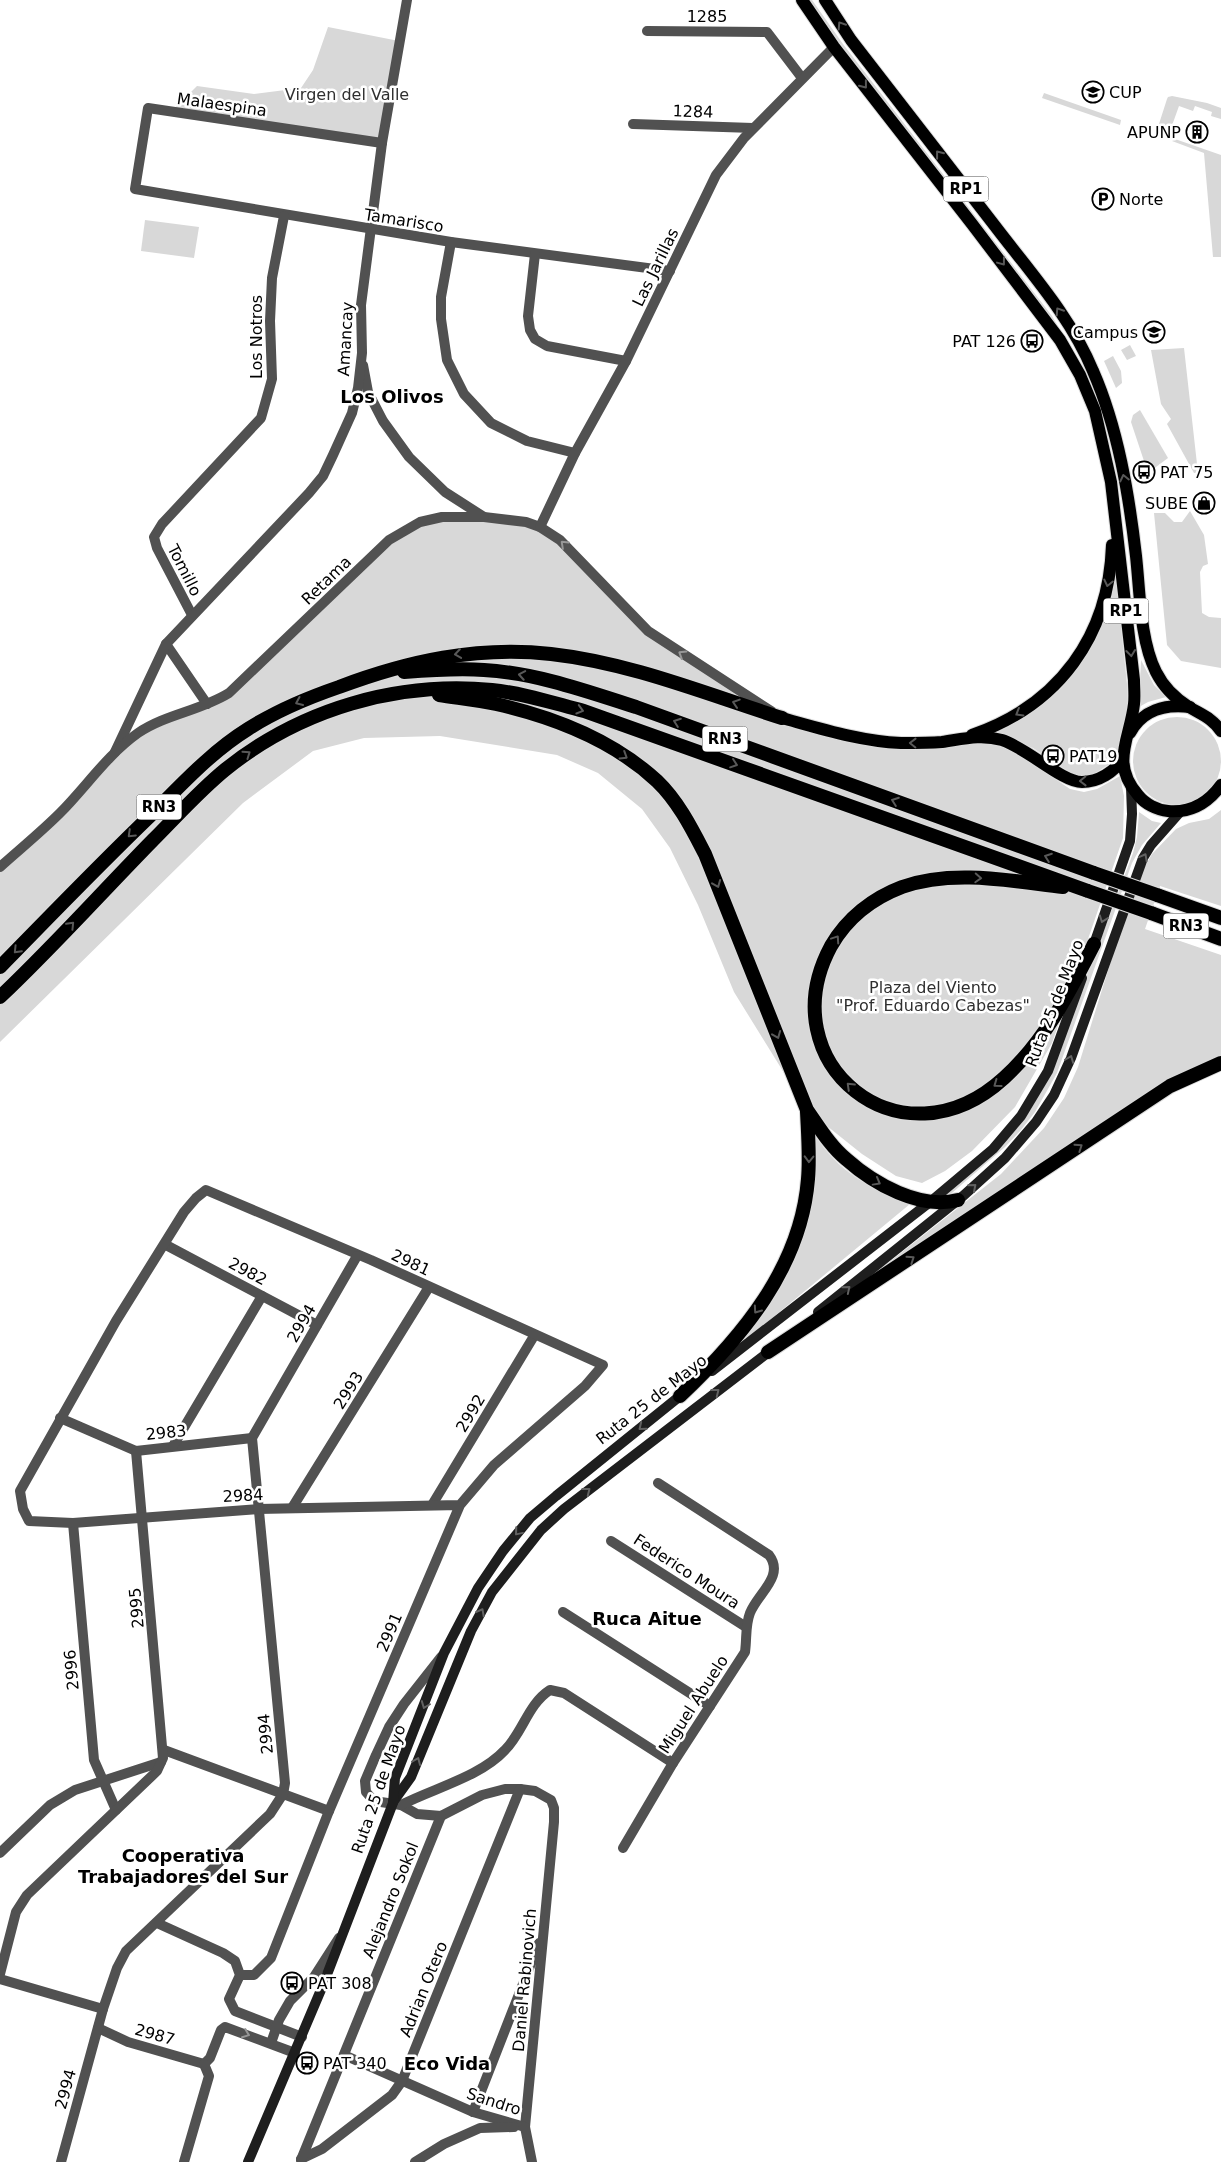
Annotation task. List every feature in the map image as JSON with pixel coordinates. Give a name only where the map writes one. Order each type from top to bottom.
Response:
[{"type":"highway","points":[[344,684],[388,669],[435,658],[464,653],[524,652],[581,659],[636,670],[782,718]]},
{"type":"highway","name":"RN3","points":[[0,967],[117,848],[221,749],[249,728],[278,712],[344,684],[403,672],[441,670],[502,672],[557,682],[636,707],[1221,918]]},
{"type":"highway","name":"RN3","points":[[0,997],[190,802],[227,769],[264,743],[307,720],[353,703],[412,691],[448,688],[493,690],[520,694],[584,711],[1221,939]]},
{"type":"highway","points":[[412,691],[496,704],[577,730],[609,746],[635,763],[658,782],[689,823],[706,854],[807,1110],[844,1158],[885,1186],[930,1202],[946,1203],[958,1200]]},
{"type":"highway","points":[[1088,890],[962,877],[929,880],[903,887],[875,899],[853,916],[836,938],[822,962],[814,990],[816,1022],[823,1047],[833,1068],[852,1090],[871,1102],[890,1110],[910,1114],[934,1114],[955,1109],[978,1098],[1003,1079],[1030,1052],[1062,1006],[1094,944]]},
{"type":"highway","points":[[768,1352],[1170,1086],[1221,1063]]},
{"type":"highway","points":[[680,1396],[739,1335],[774,1285],[787,1258],[798,1231],[807,1188],[809,1145],[807,1110]]},
{"type":"main road","name":"RP1","points":[[802,0],[834,47],[1060,340],[1080,375],[1092,403],[1111,482],[1134,680],[1134,704],[1122,758],[1126,778],[1140,798],[1152,806],[1166,811],[1181,812]]},
{"type":"main road","name":"RP1","points":[[825,0],[851,40],[1051,298],[1086,356],[1106,407],[1130,504],[1145,633],[1150,656],[1160,680],[1190,707],[1213,720],[1221,731]]},
{"type":"main road","points":[[961,738],[1002,722],[1042,697],[1070,669],[1087,643],[1097,623],[1110,577],[1112,538],[1111,482]]},
{"type":"main road","name":"RP1","points":[[1126,740],[1139,721],[1159,708],[1174,705],[1190,707]]},
{"type":"main road","points":[[782,718],[850,737],[876,741],[922,743],[986,737],[1009,742],[1068,779],[1078,782],[1089,781],[1110,773],[1118,766],[1122,758]]},
{"type":"main road","name":"Ruta 25 de Mayo","points":[[247,2162],[302,2037],[344,1931],[397,1804],[411,1777],[471,1631],[492,1592],[524,1549],[564,1509],[768,1352],[958,1200],[1025,1138],[1054,1095],[1071,1058],[1137,871],[1151,845],[1181,812],[1196,807],[1210,799],[1221,786]]},
{"type":"main road","name":"Ruta 25 de Mayo","points":[[397,1804],[395,1778],[444,1653],[478,1588],[503,1551],[530,1518],[680,1396],[930,1202],[993,1149],[1031,1100],[1055,1054],[1130,841],[1131,787]]},
{"type":"street","name":"Amancay","points":[[116,752],[166,644],[323,476],[352,413],[358,388],[362,353],[361,305],[382,143],[407,0]]},
{"type":"street","name":"1285","points":[[647,31],[767,32],[802,78]]},
{"type":"street","name":"Las Jarillas","points":[[540,527],[575,453],[626,361],[716,175],[753,128],[834,47]]},
{"type":"street","name":"Malaespina","points":[[135,189],[148,108],[382,143]]},
{"type":"street","name":"1284","points":[[633,124],[753,128]]},
{"type":"street","name":"Tamarisco","points":[[135,189],[371,230],[535,254],[670,270]]},
{"type":"street","name":"Los Notros","points":[[154,537],[162,524],[261,418],[272,379],[270,321],[272,278],[284,216]]},
{"type":"street","points":[[451,242],[441,297],[441,319],[447,360],[464,394],[491,422],[509,432],[527,441],[575,453]]},
{"type":"street","points":[[535,254],[528,316],[530,330],[535,339],[547,346],[626,361]]},
{"type":"street","points":[[362,353],[368,392],[383,420],[409,457],[445,492],[484,517]]},
{"type":"street","name":"Retama","points":[[116,752],[138,733],[160,720],[207,704],[229,693],[389,540],[420,522],[442,517],[484,517],[526,522],[540,527],[560,540],[648,631],[782,718]]},
{"type":"street","name":"Tomillo","points":[[154,537],[156,548],[192,615]]},
{"type":"street","points":[[166,644],[207,704]]},
{"type":"street","points":[[0,867],[60,813],[116,752]]},
{"type":"street","name":"2981","points":[[166,1245],[184,1212],[206,1190],[603,1365]]},
{"type":"street","points":[[60,1418],[116,1321],[166,1245]]},
{"type":"street","name":"2982","points":[[166,1245],[317,1325]]},
{"type":"street","name":"2994","points":[[61,2162],[103,2008],[117,1968],[126,1952],[270,1814],[283,1794],[285,1783],[252,1438],[357,1256]]},
{"type":"street","name":"2993","points":[[292,1508],[429,1287]]},
{"type":"street","points":[[173,1446],[262,1296]]},
{"type":"street","name":"2992","points":[[432,1506],[534,1336]]},
{"type":"street","name":"2991","points":[[240,1975],[254,1975],[271,1958],[329,1811],[460,1505],[494,1465],[585,1386],[603,1365]]},
{"type":"street","name":"2983","points":[[60,1418],[136,1451],[252,1438]]},
{"type":"street","name":"2984","points":[[60,1418],[20,1490],[23,1509],[29,1521],[73,1523],[258,1509],[460,1505]]},
{"type":"street","name":"2995","points":[[0,1974],[16,1912],[27,1895],[157,1771],[161,1762],[164,1750],[136,1451]]},
{"type":"street","name":"Miguel Abuelo","points":[[622,1848],[673,1763],[745,1652],[747,1640],[746,1627],[751,1611],[775,1573],[775,1563],[769,1555],[658,1483]]},
{"type":"street","name":"2996","points":[[73,1523],[94,1760],[116,1810]]},
{"type":"street","name":"Federico Moura","points":[[611,1541],[746,1627]]},
{"type":"street","points":[[563,1612],[710,1706]]},
{"type":"street","points":[[444,1653],[404,1704],[389,1727],[365,1781],[366,1792],[374,1801],[397,1804],[417,1814],[440,1816],[482,1795],[505,1789],[520,1789]]},
{"type":"street","points":[[397,1804],[445,1786],[495,1760],[507,1749],[539,1697],[550,1690],[564,1693],[673,1763]]},
{"type":"street","points":[[164,1750],[329,1811]]},
{"type":"street","points":[[0,1853],[50,1805],[75,1790],[161,1762]]},
{"type":"street","name":"Daniel Rabinovich","points":[[520,1789],[535,1791],[551,1800],[554,1808],[526,2127],[532,2162]]},
{"type":"street","name":"Adrian Otero","points":[[301,2161],[322,2149],[392,2095],[402,2081],[520,1789]]},
{"type":"street","name":"Alejandro Sokol","points":[[301,2161],[440,1816]]},
{"type":"street","points":[[157,1923],[235,1961],[240,1975],[229,2000],[235,2011],[302,2037]]},
{"type":"street","points":[[271,2043],[290,2001],[314,1977],[344,1931]]},
{"type":"street","points":[[473,2112],[544,1931]]},
{"type":"street","points":[[0,1979],[103,2008]]},
{"type":"street","points":[[184,2162],[209,2076],[204,2064],[210,2058],[218,2035],[225,2027],[295,2053]]},
{"type":"street","name":"2987","points":[[98,2028],[128,2042],[204,2064]]},
{"type":"street","name":"Sandro","points":[[344,2055],[473,2112],[526,2127]]},
{"type":"street","points":[[415,2162],[444,2144],[480,2128],[526,2127]]},
{"type":"green space","points":[[806,0],[812,0],[843,44],[1052,316],[1063,335]]},
{"type":"green space","name":"Virgen del Valle","points":[[328,27],[399,41],[382,143],[171,112],[197,86],[254,94],[301,88],[313,70]]},
{"type":"green space","points":[[1044,93],[1121,120],[1120,125],[1042,98]]},
{"type":"green space","points":[[1172,96],[1207,103],[1221,108],[1221,119],[1211,116],[1212,112],[1195,106],[1193,111],[1179,106],[1170,131],[1163,138],[1157,134],[1158,127],[1167,99]]},
{"type":"green space","points":[[1175,139],[1221,155],[1221,257],[1213,257],[1204,153],[1172,141]]},
{"type":"green space","points":[[145,220],[199,227],[194,258],[141,251]]},
{"type":"green space","points":[[1130,345],[1136,356],[1127,360],[1121,350]]},
{"type":"green space","points":[[1184,348],[1198,473],[1194,473],[1167,424],[1171,419],[1161,404],[1151,350]]},
{"type":"green space","points":[[1113,356],[1121,371],[1122,383],[1116,388],[1104,361]]},
{"type":"green space","points":[[1140,410],[1168,458],[1148,473],[1131,422],[1133,415]]},
{"type":"green space","points":[[1190,511],[1204,535],[1208,564],[1203,566],[1200,572],[1202,613],[1209,617],[1221,618],[1221,668],[1181,661],[1167,645],[1154,513],[1165,513],[1174,522],[1182,522]]},
{"type":"green space","name":"Plaza del Viento \"Prof. Eduardo Cabezas\"","points":[[442,517],[540,527],[648,631],[782,718],[863,743],[976,740],[1007,746],[1070,789],[1084,792],[1097,789],[1120,776],[1124,796],[1123,838],[1052,1043],[1015,1107],[972,1151],[945,1171],[922,1183],[896,1176],[862,1154],[807,1110],[734,992],[698,905],[670,848],[642,809],[598,773],[557,755],[440,736],[364,738],[313,751],[243,803],[0,1042],[0,867],[138,733],[220,699],[389,540]]},
{"type":"green space","points":[[1115,569],[1128,705],[1118,751],[1113,762],[1092,775],[1083,777],[1069,772],[1033,748],[989,732],[1027,714],[1047,700],[1064,682]]},
{"type":"green space","points":[[1141,660],[1154,685],[1166,697],[1148,702],[1139,707]]},
{"type":"green space","points":[[1177,717],[1194,721],[1208,730],[1217,744],[1221,761],[1217,778],[1208,792],[1194,801],[1177,805],[1160,801],[1146,792],[1137,778],[1133,761],[1137,744],[1146,730],[1160,721]]},
{"type":"green space","points":[[1221,810],[1221,906],[1160,886],[1145,929],[1221,955],[1221,1060],[855,1289],[1001,1174],[1044,1128],[1064,1098],[1078,1067],[1119,935],[1141,873],[1152,854],[1176,829],[1189,823],[1209,819]]},
{"type":"green space","points":[[1139,812],[1152,821],[1161,823],[1142,845],[1132,863],[1057,1073],[1035,1112],[1021,1130],[1005,1147],[945,1199],[944,1196],[1002,1144],[1018,1127],[1031,1109],[1051,1071],[1133,853],[1137,837]]},
{"type":"green space","points":[[815,1135],[834,1159],[856,1178],[869,1186],[910,1204],[747,1339],[744,1334],[763,1311],[778,1288],[800,1242],[807,1218],[811,1192]]},
{"type":"place","name":"CUP","points":[[1093,92]]},
{"type":"place","name":"APUNP","points":[[1197,132]]},
{"type":"place","name":"Norte","points":[[1103,199]]},
{"type":"place","name":"Campus","points":[[1154,332]]},
{"type":"place","name":"PAT 126","points":[[1032,341]]},
{"type":"place","name":"PAT 75","points":[[1144,472]]},
{"type":"place","name":"SUBE","points":[[1204,503]]},
{"type":"place","name":"PAT19","points":[[1053,756]]},
{"type":"place","name":"PAT 308","points":[[292,1983]]},
{"type":"place","name":"PAT 340","points":[[307,2063]]},
{"type":"district","name":"Los Olivos","points":[[392,397]]},
{"type":"district","name":"Ruca Aitue","points":[[647,1619]]},
{"type":"district","name":"Cooperativa Trabajadores del Sur","points":[[183,1866]]},
{"type":"district","name":"Eco Vida","points":[[447,2064]]}]
